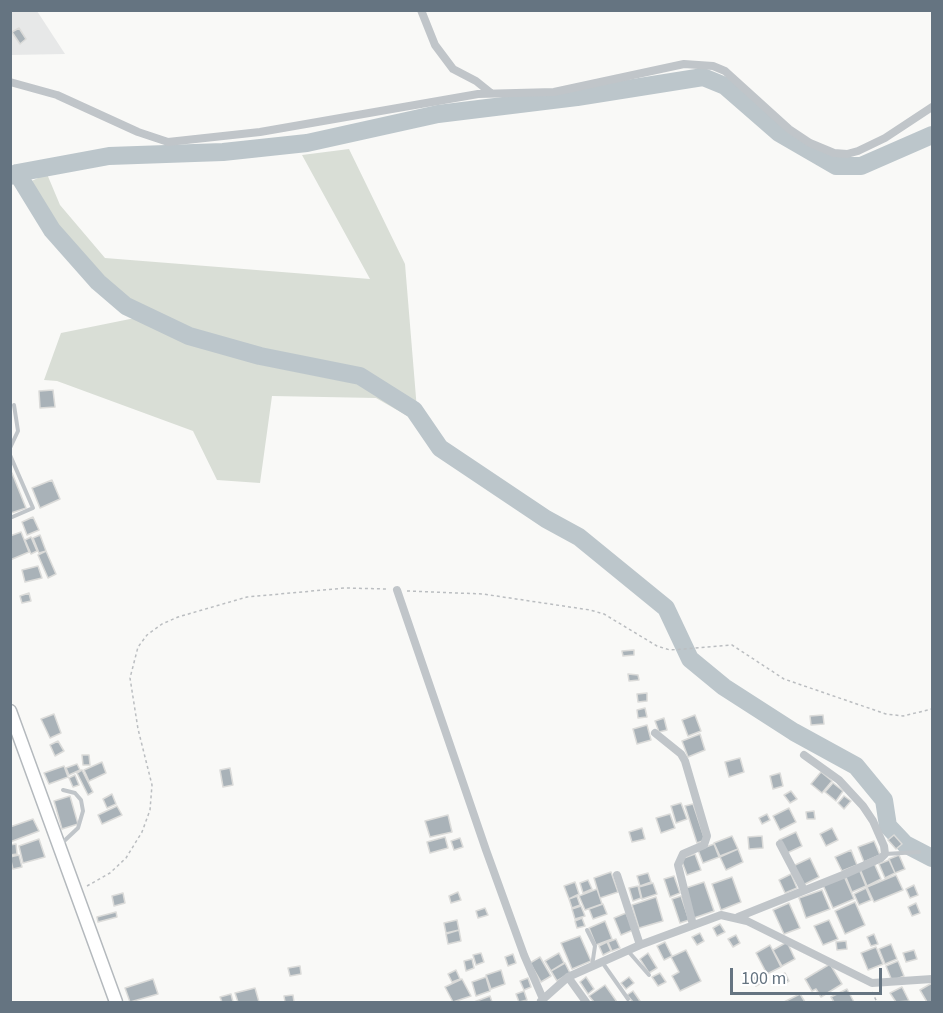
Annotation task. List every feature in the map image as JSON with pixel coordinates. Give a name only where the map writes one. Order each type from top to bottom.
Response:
[{"type":"main road","points":[[10,711],[116,1002]]},
{"type":"street","points":[[422,10],[435,45],[453,69],[476,81],[491,93]]},
{"type":"street","points":[[10,82],[57,95],[138,132],[168,142],[260,132],[491,93],[555,92],[675,65],[713,66],[725,71],[781,122],[810,143],[834,153],[847,154],[885,138],[933,107]]},
{"type":"street","points":[[397,590],[486,850],[524,955],[544,1001],[568,977],[627,950],[722,915],[738,918],[872,983],[933,979]]},
{"type":"street","points":[[655,733],[681,754],[685,761],[707,837],[704,845],[683,854],[678,865],[693,925]]},
{"type":"street","points":[[738,918],[881,858],[885,854],[873,821],[863,806],[839,780],[804,755]]},
{"type":"street","points":[[780,844],[804,890]]},
{"type":"street","points":[[617,875],[640,945]]},
{"type":"street","points":[[568,977],[586,1002]]},
{"type":"lane","points":[[10,448],[18,431],[14,405]]},
{"type":"lane","points":[[10,456],[33,508],[10,518]]},
{"type":"lane","points":[[59,846],[78,828],[83,811],[81,800],[75,793],[63,790]]},
{"type":"lane","points":[[885,854],[919,852]]},
{"type":"lane","points":[[587,930],[595,946],[592,966]]},
{"type":"lane","points":[[627,950],[649,975]]},
{"type":"lane","points":[[602,962],[628,999]]},
{"type":"shaded area","points":[[10,11],[37,11],[65,54],[11,55]]},
{"type":"shaded area","points":[[349,149],[405,264],[418,422],[376,398],[272,396],[260,483],[217,480],[193,431],[57,381],[44,380],[61,333],[135,318],[18,187],[47,174],[60,205],[105,258],[370,279],[302,155]]},
{"type":"building","points":[[19,28],[26,39],[20,44],[12,32]]},
{"type":"building","points":[[53,390],[55,407],[40,408],[39,391]]},
{"type":"building","points":[[12,473],[26,508],[11,513],[10,474]]},
{"type":"building","points":[[52,480],[60,499],[40,508],[32,488]]},
{"type":"building","points":[[33,517],[39,530],[27,535],[22,522]]},
{"type":"building","points":[[21,532],[29,552],[10,560],[10,536]]},
{"type":"building","points":[[40,535],[46,551],[39,553],[33,538]]},
{"type":"building","points":[[31,537],[37,551],[31,554],[25,540]]},
{"type":"building","points":[[46,551],[56,574],[48,578],[38,555]]},
{"type":"building","points":[[38,566],[42,578],[25,582],[22,570]]},
{"type":"building","points":[[29,593],[31,601],[22,603],[20,596]]},
{"type":"building","points":[[634,650],[634,655],[623,656],[622,651]]},
{"type":"building","points":[[628,674],[638,675],[639,680],[629,681]]},
{"type":"building","points":[[647,693],[647,701],[638,702],[637,694]]},
{"type":"building","points":[[645,708],[647,717],[638,718],[637,710]]},
{"type":"building","points":[[54,714],[61,733],[50,738],[41,719]]},
{"type":"building","points":[[695,715],[701,731],[688,736],[682,720]]},
{"type":"building","points":[[823,715],[824,724],[811,725],[810,716]]},
{"type":"building","points":[[664,718],[667,730],[659,732],[655,721]]},
{"type":"building","points":[[647,725],[651,740],[637,744],[633,729]]},
{"type":"building","points":[[700,734],[705,750],[688,757],[682,741]]},
{"type":"building","points":[[58,741],[64,751],[55,756],[50,745]]},
{"type":"building","points":[[82,755],[89,755],[90,765],[83,765]]},
{"type":"building","points":[[740,758],[744,772],[729,777],[725,762]]},
{"type":"building","points":[[102,762],[106,773],[89,781],[84,770]]},
{"type":"building","points":[[77,764],[80,770],[69,775],[66,768]]},
{"type":"building","points":[[64,766],[68,777],[49,784],[44,773]]},
{"type":"building","points":[[230,768],[233,785],[223,787],[220,770]]},
{"type":"building","points":[[82,770],[93,792],[88,795],[77,773]]},
{"type":"building","points":[[821,772],[832,781],[822,793],[811,784]]},
{"type":"building","points":[[780,773],[783,786],[773,789],[770,776]]},
{"type":"building","points":[[75,775],[79,785],[73,787],[69,778]]},
{"type":"building","points":[[833,783],[843,791],[836,801],[825,792]]},
{"type":"building","points":[[791,791],[797,799],[790,803],[784,795]]},
{"type":"building","points":[[112,794],[116,804],[107,808],[103,799]]},
{"type":"building","points":[[70,796],[78,824],[62,829],[54,801]]},
{"type":"building","points":[[844,796],[851,801],[844,809],[838,803]]},
{"type":"building","points":[[681,803],[687,819],[676,823],[671,806]]},
{"type":"building","points":[[693,804],[705,840],[697,843],[685,806]]},
{"type":"building","points":[[117,806],[122,815],[102,824],[98,815]]},
{"type":"building","points":[[789,808],[796,822],[780,830],[773,816]]},
{"type":"building","points":[[814,811],[815,819],[807,819],[806,812]]},
{"type":"building","points":[[670,814],[675,828],[661,833],[656,818]]},
{"type":"building","points":[[767,814],[770,820],[762,824],[759,818]]},
{"type":"building","points":[[448,815],[452,832],[430,837],[425,821]]},
{"type":"building","points":[[33,819],[39,831],[10,842],[10,827]]},
{"type":"building","points":[[642,828],[645,839],[632,842],[629,832]]},
{"type":"building","points":[[832,828],[838,840],[826,846],[820,834]]},
{"type":"building","points":[[796,832],[802,846],[785,854],[779,840]]},
{"type":"building","points":[[894,835],[902,844],[896,849],[888,840]]},
{"type":"building","points":[[732,836],[738,849],[720,856],[714,843]]},
{"type":"building","points":[[762,836],[763,848],[749,849],[748,837]]},
{"type":"building","points":[[445,837],[448,848],[430,853],[427,842]]},
{"type":"building","points":[[460,838],[463,847],[454,850],[451,841]]},
{"type":"building","points":[[39,839],[45,857],[23,863],[19,846]]},
{"type":"building","points":[[874,841],[880,855],[864,862],[858,847]]},
{"type":"building","points":[[16,844],[17,854],[10,855],[10,845]]},
{"type":"building","points":[[714,844],[719,857],[703,863],[698,850]]},
{"type":"building","points":[[738,849],[743,862],[726,870],[720,857]]},
{"type":"building","points":[[851,850],[857,865],[842,871],[835,857]]},
{"type":"building","points":[[695,854],[701,870],[687,875],[681,859]]},
{"type":"building","points":[[19,855],[22,867],[13,869],[10,857]]},
{"type":"building","points":[[899,855],[905,869],[895,873],[889,859]]},
{"type":"building","points":[[810,858],[819,877],[803,885],[793,866]]},
{"type":"building","points":[[889,860],[895,873],[885,878],[879,864]]},
{"type":"building","points":[[874,863],[881,879],[867,886],[860,869]]},
{"type":"building","points":[[859,869],[866,886],[852,892],[845,875]]},
{"type":"building","points":[[611,872],[618,892],[600,898],[594,878]]},
{"type":"building","points":[[648,873],[651,882],[640,886],[637,876]]},
{"type":"building","points":[[791,874],[797,888],[785,893],[779,880]]},
{"type":"building","points":[[896,875],[903,890],[874,902],[867,887]]},
{"type":"building","points":[[674,876],[680,893],[670,897],[664,879]]},
{"type":"building","points":[[844,876],[854,899],[833,908],[823,885]]},
{"type":"building","points":[[732,877],[741,902],[721,910],[712,884]]},
{"type":"building","points":[[588,880],[592,889],[583,893],[580,883]]},
{"type":"building","points":[[575,882],[579,894],[569,899],[564,886]]},
{"type":"building","points":[[704,882],[714,911],[694,918],[683,889]]},
{"type":"building","points":[[653,883],[657,894],[642,899],[639,887]]},
{"type":"building","points":[[914,885],[918,895],[910,898],[906,889]]},
{"type":"building","points":[[638,886],[641,898],[633,901],[629,888]]},
{"type":"building","points":[[866,888],[871,900],[859,905],[854,894]]},
{"type":"building","points":[[597,889],[602,904],[585,910],[579,896]]},
{"type":"building","points":[[822,890],[830,909],[806,918],[799,898]]},
{"type":"building","points":[[458,892],[461,900],[451,903],[449,896]]},
{"type":"building","points":[[123,893],[125,903],[114,906],[112,896]]},
{"type":"building","points":[[577,896],[580,905],[572,908],[569,899]]},
{"type":"building","points":[[681,896],[689,920],[680,923],[672,899]]},
{"type":"building","points":[[656,897],[663,921],[639,928],[632,905]]},
{"type":"building","points":[[855,902],[865,925],[845,934],[835,911]]},
{"type":"building","points":[[789,903],[800,928],[784,934],[773,910]]},
{"type":"building","points":[[916,903],[920,913],[912,916],[908,907]]},
{"type":"building","points":[[603,904],[607,914],[593,919],[589,909]]},
{"type":"building","points":[[581,906],[585,916],[575,919],[572,909]]},
{"type":"building","points":[[485,908],[488,915],[478,918],[476,911]]},
{"type":"building","points":[[116,912],[117,917],[98,922],[97,917]]},
{"type":"building","points":[[626,913],[633,930],[621,935],[614,918]]},
{"type":"building","points":[[582,918],[585,926],[577,928],[575,921]]},
{"type":"building","points":[[457,920],[459,930],[446,933],[444,923]]},
{"type":"building","points":[[829,920],[838,939],[823,945],[814,926]]},
{"type":"building","points":[[605,921],[612,939],[596,945],[589,928]]},
{"type":"building","points":[[720,924],[725,932],[717,936],[713,928]]},
{"type":"building","points":[[459,930],[461,941],[448,944],[446,934]]},
{"type":"building","points":[[700,933],[704,941],[697,945],[692,937]]},
{"type":"building","points":[[874,934],[878,944],[871,946],[867,937]]},
{"type":"building","points":[[736,935],[740,943],[733,947],[728,939]]},
{"type":"building","points":[[580,936],[591,961],[572,969],[561,943]]},
{"type":"building","points":[[616,939],[620,948],[612,951],[608,942]]},
{"type":"building","points":[[846,941],[847,949],[837,950],[836,942]]},
{"type":"building","points":[[607,942],[611,951],[603,955],[599,946]]},
{"type":"building","points":[[665,942],[672,956],[664,960],[657,946]]},
{"type":"building","points":[[787,942],[795,959],[782,966],[773,950]]},
{"type":"building","points":[[891,944],[897,959],[885,964],[879,949]]},
{"type":"building","points":[[770,945],[781,967],[767,974],[756,953]]},
{"type":"building","points":[[876,947],[883,964],[868,970],[861,953]]},
{"type":"building","points":[[686,950],[701,981],[680,991],[672,976],[679,972],[671,957]]},
{"type":"building","points":[[914,950],[917,959],[906,962],[903,953]]},
{"type":"building","points":[[481,953],[484,962],[476,965],[473,955]]},
{"type":"building","points":[[559,953],[564,963],[551,971],[545,961]]},
{"type":"building","points":[[648,953],[657,968],[649,973],[640,959]]},
{"type":"building","points":[[513,954],[516,963],[508,966],[505,957]]},
{"type":"building","points":[[540,957],[551,976],[541,982],[530,963]]},
{"type":"building","points":[[472,959],[474,968],[466,971],[464,961]]},
{"type":"building","points":[[898,961],[904,976],[892,981],[886,966]]},
{"type":"building","points":[[565,963],[570,973],[557,981],[551,971]]},
{"type":"building","points":[[830,964],[842,984],[821,997],[816,989],[812,991],[805,979]]},
{"type":"building","points":[[300,966],[301,974],[290,976],[288,968]]},
{"type":"building","points":[[456,970],[460,979],[452,982],[448,974]]},
{"type":"building","points":[[501,970],[505,984],[491,989],[486,975]]},
{"type":"building","points":[[660,973],[666,982],[658,986],[652,977]]},
{"type":"building","points":[[785,973],[789,981],[782,985],[777,977]]},
{"type":"building","points":[[759,974],[763,982],[756,986],[751,978]]},
{"type":"building","points":[[486,977],[490,991],[476,996],[472,982]]},
{"type":"building","points":[[586,977],[594,989],[588,994],[580,982]]},
{"type":"building","points":[[629,977],[634,983],[626,989],[621,983]]},
{"type":"building","points":[[528,978],[531,987],[524,990],[520,981]]},
{"type":"building","points":[[153,979],[158,994],[130,1002],[125,988]]},
{"type":"building","points":[[462,979],[471,996],[453,1002],[445,987]]},
{"type":"building","points":[[932,983],[932,1002],[927,1002],[920,990]]},
{"type":"building","points":[[605,985],[617,1002],[594,1002],[589,996]]},
{"type":"building","points":[[902,987],[909,1001],[896,1002],[890,993]]},
{"type":"building","points":[[255,988],[259,1002],[238,1002],[235,993]]},
{"type":"building","points":[[847,989],[854,1002],[834,1002],[831,997]]},
{"type":"building","points":[[524,991],[527,1000],[519,1002],[516,994]]},
{"type":"building","points":[[633,991],[640,1001],[633,1002],[627,995]]},
{"type":"building","points":[[231,994],[233,1002],[222,1002],[220,997]]},
{"type":"building","points":[[800,994],[805,1002],[784,1002]]},
{"type":"building","points":[[293,995],[294,1002],[285,1002],[284,996]]},
{"type":"building","points":[[490,996],[492,1002],[474,1002]]},
{"type":"waterway","points":[[10,176],[109,156],[223,152],[307,143],[438,114],[577,97],[703,77],[725,86],[779,133],[836,166],[861,166],[932,135]]},
{"type":"waterway","points":[[17,173],[52,230],[98,282],[126,306],[189,336],[260,356],[360,376],[414,410],[440,448],[546,519],[579,537],[666,608],[690,659],[724,687],[794,732],[856,766],[884,800],[888,826],[905,844],[932,858]]}]
